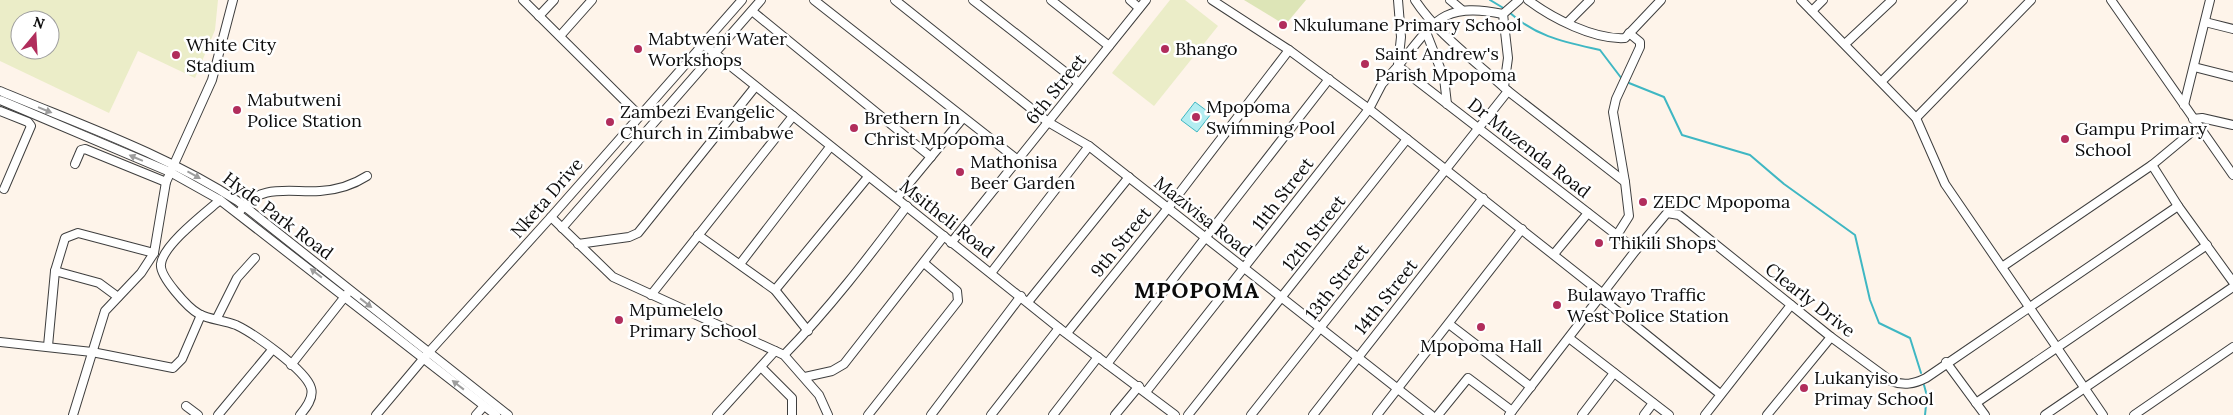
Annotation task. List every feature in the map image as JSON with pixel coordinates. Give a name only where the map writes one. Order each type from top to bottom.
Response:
[{"type":"street","points":[[82,415],[73,414],[104,310],[141,273],[154,253],[166,182],[212,80],[233,0]]},
{"type":"street","points":[[523,0],[640,116]]},
{"type":"street","points":[[539,16],[554,0]]},
{"type":"street","points":[[560,36],[592,0]]},
{"type":"street","name":"Nketa Drive","points":[[376,415],[429,352],[742,0]]},
{"type":"street","points":[[562,228],[762,0]]},
{"type":"street","points":[[814,0],[1018,160]]},
{"type":"street","name":"Mazivisa Road","points":[[895,0],[1048,122],[1089,146],[1431,415]]},
{"type":"street","points":[[973,0],[1079,83]]},
{"type":"street","points":[[1051,0],[1109,46]]},
{"type":"street","points":[[1130,0],[1140,8]]},
{"type":"street","name":"6th Street","points":[[951,242],[1146,0]]},
{"type":"street","points":[[1212,0],[1289,50],[1369,108],[1554,254],[1720,394]]},
{"type":"street","points":[[1398,0],[1401,37],[1398,66]]},
{"type":"street","points":[[1415,0],[1424,14],[1433,23],[1506,89],[1625,182]]},
{"type":"street","points":[[1450,0],[1462,10]]},
{"type":"street","points":[[1528,0],[1554,17],[1590,32],[1613,38],[1624,38],[1661,0]]},
{"type":"street","points":[[1568,22],[1590,0]]},
{"type":"street","points":[[1801,0],[1846,44],[1916,118],[1945,184],[2103,415]]},
{"type":"street","points":[[1812,11],[1823,0]]},
{"type":"street","points":[[1846,44],[1892,0]]},
{"type":"street","points":[[1882,81],[1963,0]]},
{"type":"street","points":[[1916,118],[2030,0]]},
{"type":"street","points":[[2111,0],[2233,175]]},
{"type":"street","points":[[2184,105],[2210,0]]},
{"type":"street","points":[[1369,108],[1382,84],[1433,23],[1443,16],[1462,10],[1503,14],[1516,3]]},
{"type":"street","points":[[752,11],[931,157]]},
{"type":"street","points":[[1503,14],[1508,58],[1506,89]]},
{"type":"street","points":[[2204,22],[2233,28]]},
{"type":"street","points":[[1426,32],[1444,78],[1447,104]]},
{"type":"street","points":[[1617,235],[1629,216],[1613,112],[1616,99],[1640,48],[1640,42],[1629,33]]},
{"type":"street","name":"Msitheli Road","points":[[702,44],[1059,328],[1139,386],[1175,415]]},
{"type":"street","name":"9th Street","points":[[1067,333],[1168,208],[1289,50]]},
{"type":"street","name":"Dr Muzenda Road","points":[[1398,66],[1636,250]]},
{"type":"street","points":[[2194,67],[2233,77]]},
{"type":"street","points":[[1107,364],[1329,80]]},
{"type":"street","points":[[578,244],[628,237],[638,233],[755,87]]},
{"type":"street","name":"13th Street","points":[[1251,415],[1478,129],[1506,89]]},
{"type":"street","name":"Hyde Park Road","points":[[0,91],[174,164],[244,206],[423,359],[496,415]]},
{"type":"street","name":"Hyde Park Road","points":[[0,100],[170,172],[220,200],[429,352],[508,415]]},
{"type":"street","name":"11th Street","points":[[1146,392],[1369,108]]},
{"type":"street","points":[[0,112],[28,122],[31,126],[4,190]]},
{"type":"street","points":[[650,295],[793,116]]},
{"type":"street","points":[[897,198],[963,118]]},
{"type":"street","points":[[2194,119],[2202,118],[2233,125]]},
{"type":"street","points":[[2002,268],[2152,165],[2198,126]]},
{"type":"street","name":"12th Street","points":[[1188,415],[1407,139]]},
{"type":"street","points":[[991,273],[1089,146]]},
{"type":"street","points":[[740,264],[830,147]]},
{"type":"street","points":[[75,164],[80,150],[85,149],[166,182]]},
{"type":"street","points":[[2152,165],[2178,206],[2233,282]]},
{"type":"street","points":[[239,214],[256,194],[269,191],[326,190],[355,184],[367,176]]},
{"type":"street","points":[[775,290],[868,177]]},
{"type":"street","points":[[1028,302],[1129,178]]},
{"type":"street","name":"14th Street","points":[[1313,415],[1483,198]]},
{"type":"street","points":[[220,200],[171,246],[161,264],[162,272],[182,299],[201,315],[216,318],[244,330],[292,365],[306,378],[312,389],[310,400],[300,415]]},
{"type":"street","points":[[784,355],[808,331],[907,206]]},
{"type":"street","name":"Clearly Drive","points":[[1510,413],[1636,250],[1664,216],[1673,213],[1831,337],[1885,377],[1900,384],[1917,382],[2178,206]]},
{"type":"street","points":[[1554,254],[1588,212]]},
{"type":"street","points":[[551,217],[604,271],[650,295],[784,355],[819,395],[828,415]]},
{"type":"street","points":[[1377,415],[1522,229]]},
{"type":"street","points":[[48,346],[55,271],[62,243],[73,233],[78,232],[154,253]]},
{"type":"street","points":[[698,235],[775,290],[808,331]]},
{"type":"street","points":[[805,377],[832,371],[844,364],[944,236]]},
{"type":"street","points":[[1976,403],[2207,245]]},
{"type":"street","points":[[216,318],[237,278],[255,258]]},
{"type":"street","points":[[868,415],[958,301],[957,291],[924,264]]},
{"type":"street","points":[[55,271],[99,283],[118,297]]},
{"type":"street","points":[[2046,415],[2233,288]]},
{"type":"street","points":[[292,365],[348,293]]},
{"type":"street","points":[[931,415],[1021,296]]},
{"type":"street","points":[[1704,415],[1790,305]]},
{"type":"street","points":[[0,342],[92,352],[173,368],[182,359],[201,315]]},
{"type":"street","points":[[1449,324],[1531,387]]},
{"type":"street","points":[[991,415],[1059,328]]},
{"type":"street","points":[[1767,415],[1831,337]]},
{"type":"street","points":[[1569,338],[1669,415]]},
{"type":"street","points":[[2134,415],[2233,347]]},
{"type":"street","points":[[218,415],[272,350]]},
{"type":"street","points":[[717,415],[775,350]]},
{"type":"street","points":[[1053,415],[1098,357]]},
{"type":"street","points":[[1946,362],[1984,415]]},
{"type":"street","points":[[761,367],[792,398],[792,415]]},
{"type":"street","points":[[1582,415],[1614,373]]},
{"type":"street","points":[[1438,415],[1468,378],[1510,413]]},
{"type":"street","points":[[1115,415],[1139,386]]},
{"type":"street","points":[[1644,415],[1653,403]]},
{"type":"street","points":[[186,406],[198,415]]},
{"type":"street","points":[[476,415],[484,406]]},
{"type":"green space","name":"White City Stadium","points":[[0,0],[218,0],[215,30],[195,78],[138,51],[109,113],[0,61]]},
{"type":"green space","name":"Bhango","points":[[1170,0],[1185,0],[1218,26],[1154,106],[1112,73]]},
{"type":"green space","points":[[1244,0],[1306,0],[1285,25]]},
{"type":"water","name":"Mpopoma Swimming Pool","points":[[1195,102],[1211,114],[1197,132],[1181,120]]},
{"type":"waterway","points":[[1490,0],[1505,9]]},
{"type":"waterway","points":[[1509,12],[1540,33],[1600,50],[1622,79]]},
{"type":"waterway","points":[[1629,83],[1664,97],[1682,135],[1750,155],[1784,184],[1855,235],[1870,300],[1879,323],[1910,338],[1921,373]]},
{"type":"waterway","points":[[1924,385],[1927,396],[1925,415]]},
{"type":"place","name":"Nkulumane Primary School","points":[[1283,25]]},
{"type":"place","name":"Mabtweni Water Workshops","points":[[638,49]]},
{"type":"place","name":"Bhango","points":[[1165,49]]},
{"type":"place","name":"White City Stadium","points":[[176,55]]},
{"type":"place","name":"Saint Andrew's Parish Mpopoma","points":[[1365,64]]},
{"type":"place","name":"Mabutweni Police Station","points":[[237,110]]},
{"type":"place","name":"Mpopoma Swimming Pool","points":[[1196,117]]},
{"type":"place","name":"Zambezi Evangelic Church in Zimbabwe","points":[[610,122]]},
{"type":"place","name":"Brethern In Christ Mpopoma","points":[[854,128]]},
{"type":"place","name":"Gampu Primary School","points":[[2065,139]]},
{"type":"place","name":"Mathonisa Beer Garden","points":[[960,172]]},
{"type":"place","name":"ZEDC Mpopoma","points":[[1643,202]]},
{"type":"place","name":"Thikili Shops","points":[[1599,243]]},
{"type":"place","name":"Bulawayo Traffic West Police Station","points":[[1557,305]]},
{"type":"place","name":"Mpumelelo Primary School","points":[[619,320]]},
{"type":"place","name":"Mpopoma Hall","points":[[1481,327]]},
{"type":"place","name":"Lukanyiso Primay School","points":[[1804,388]]},
{"type":"district","name":"MPOPOMA","points":[[1197,290]]}]
